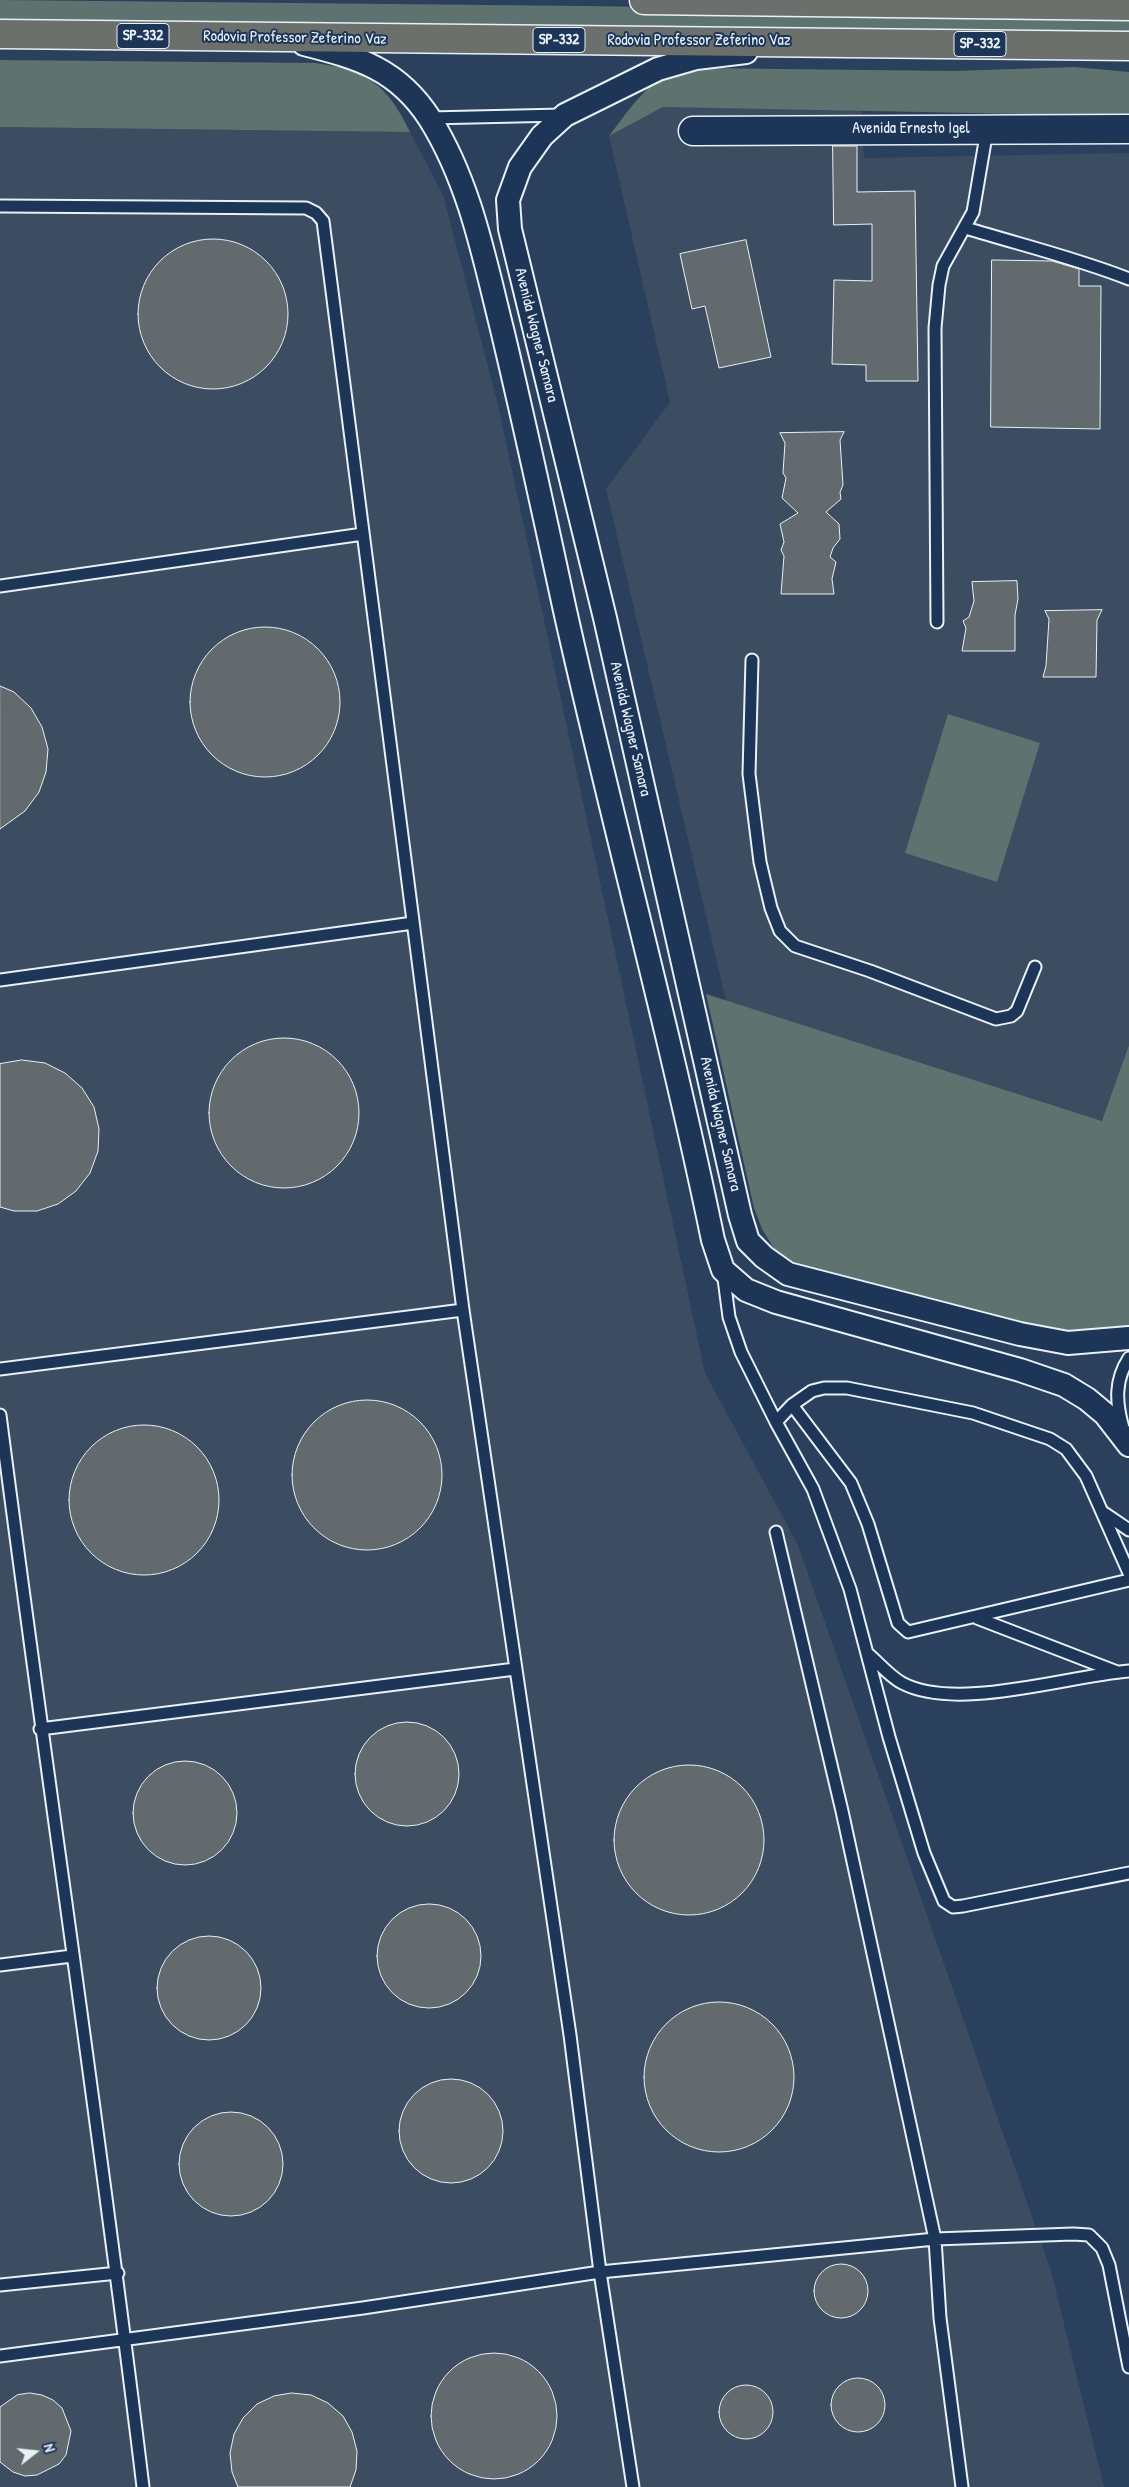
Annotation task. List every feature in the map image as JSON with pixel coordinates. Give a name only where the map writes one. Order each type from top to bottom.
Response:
[{"type":"highway","points":[[644,0],[938,1],[1129,6]]},
{"type":"highway","name":"Rodovia Professor Zeferino Vaz","points":[[0,34],[286,39],[831,42],[1129,46]]},
{"type":"street","name":"Avenida Wagner Samara","points":[[286,39],[356,58],[384,71],[411,92],[447,149],[473,212],[519,400],[579,670],[713,1240],[723,1270]]},
{"type":"street","name":"Avenida Wagner Samara","points":[[831,42],[689,60],[658,68],[565,115],[542,136],[520,167],[508,200],[510,229],[605,618],[740,1214],[748,1241],[764,1258],[788,1274],[1020,1334],[1068,1343],[1129,1338]]},
{"type":"street","name":"Avenida Ernesto Igel","points":[[693,131],[1129,129]]},
{"type":"street","points":[[723,1270],[746,1290],[776,1302],[1020,1370],[1064,1385],[1088,1399],[1105,1414],[1129,1445]]},
{"type":"lane","points":[[429,118],[565,115]]},
{"type":"lane","points":[[937,622],[935,328],[939,284],[943,266],[974,212],[987,129]]},
{"type":"lane","points":[[0,206],[306,208],[316,213],[323,221],[463,1310],[570,2036],[600,2272],[633,2487]]},
{"type":"lane","points":[[966,228],[1019,245],[1064,255],[1129,279]]},
{"type":"lane","points":[[0,586],[363,534]]},
{"type":"lane","points":[[752,660],[749,774],[760,862],[771,908],[780,931],[795,946],[870,971],[996,1019],[1011,1016],[1017,1011],[1035,968]]},
{"type":"lane","points":[[0,980],[413,923]]},
{"type":"lane","points":[[723,1270],[729,1317],[741,1352],[776,1422],[813,1489],[850,1589],[924,1853],[942,1896],[953,1907],[963,1906],[1129,1873]]},
{"type":"lane","points":[[0,1369],[463,1310]]},
{"type":"lane","points":[[1129,1358],[1120,1378],[1116,1395],[1117,1408],[1129,1445]]},
{"type":"lane","points":[[776,1422],[792,1405],[812,1391],[824,1388],[847,1388],[973,1413],[1050,1439],[1066,1450],[1086,1476],[1129,1573]]},
{"type":"lane","points":[[792,1405],[851,1483],[868,1524],[898,1623],[902,1629],[913,1633],[1129,1580]]},
{"type":"lane","points":[[0,1415],[40,1729],[118,2273],[143,2487]]},
{"type":"lane","points":[[1104,1513],[1129,1530]]},
{"type":"lane","points":[[776,1532],[842,1810],[935,2239],[940,2318],[962,2487]]},
{"type":"lane","points":[[976,1618],[1124,1672]]},
{"type":"lane","points":[[867,1653],[900,1682],[923,1692],[953,1696],[1124,1672]]},
{"type":"lane","points":[[40,1729],[515,1669]]},
{"type":"lane","points":[[0,1965],[72,1956]]},
{"type":"lane","points":[[0,2356],[363,2308],[600,2272],[935,2239],[1089,2235],[1102,2248],[1109,2265],[1129,2367]]},
{"type":"lane","points":[[0,2285],[118,2273]]},
{"type":"shaded area","points":[[663,107],[861,110],[864,158],[1129,153],[1129,1045],[1103,1121],[726,1001],[606,489],[670,402],[609,136]]},
{"type":"shaded area","points":[[0,127],[410,132],[443,195],[498,405],[705,1373],[798,1545],[1051,2271],[1104,2487],[0,2487]]},
{"type":"green space","points":[[0,0],[585,6],[1129,15],[1129,36],[0,23]]},
{"type":"green space","points":[[0,60],[315,63],[333,66],[362,75],[384,91],[393,102],[410,132],[0,127]]},
{"type":"green space","points":[[1075,67],[1129,72],[1129,116],[663,107],[609,136],[629,109],[653,84],[672,72],[681,70],[695,68],[953,71]]},
{"type":"green space","points":[[948,714],[1040,743],[997,882],[905,853]]},
{"type":"green space","points":[[706,994],[1102,1121],[1129,1045],[1129,1330],[1073,1338],[799,1266],[775,1250],[762,1229],[754,1208]]},
{"type":"building","points":[[833,146],[857,146],[857,192],[915,191],[918,381],[866,381],[866,365],[832,364],[834,280],[872,281],[872,224],[834,225]]},
{"type":"building","points":[[213,239],[228,240],[242,245],[266,261],[282,285],[287,299],[287,329],[282,343],[266,367],[242,383],[228,388],[213,389],[198,388],[184,383],[160,367],[144,343],[139,329],[138,314],[139,299],[144,285],[160,261],[184,245],[198,240]]},
{"type":"building","points":[[746,240],[771,357],[719,368],[705,306],[692,309],[680,254]]},
{"type":"building","points":[[992,260],[1052,261],[1079,269],[1079,286],[1101,286],[1100,429],[991,427]]},
{"type":"building","points":[[844,432],[840,440],[843,485],[840,492],[841,499],[826,512],[839,524],[840,539],[833,548],[830,557],[836,562],[832,579],[834,594],[781,594],[784,556],[781,550],[784,542],[780,524],[798,513],[782,498],[786,478],[783,473],[785,443],[780,433]]},
{"type":"building","points":[[1017,581],[1018,599],[1015,615],[1015,651],[962,651],[966,628],[963,621],[969,617],[974,601],[972,582]]},
{"type":"building","points":[[1102,610],[1097,620],[1096,677],[1043,677],[1046,666],[1049,619],[1045,611]]},
{"type":"building","points":[[265,627],[280,628],[294,633],[318,649],[334,673],[339,687],[339,717],[334,731],[318,755],[294,771],[280,776],[265,777],[250,776],[236,771],[212,755],[196,731],[191,717],[190,702],[191,687],[196,673],[212,649],[236,633],[250,628]]},
{"type":"building","points":[[0,686],[14,692],[31,708],[42,727],[48,749],[46,772],[39,792],[25,811],[0,829]]},
{"type":"building","points":[[284,1038],[299,1039],[313,1044],[337,1060],[353,1084],[358,1098],[358,1128],[353,1142],[337,1166],[313,1182],[299,1187],[284,1188],[269,1187],[255,1182],[231,1166],[215,1142],[210,1128],[209,1113],[210,1098],[215,1084],[231,1060],[255,1044],[269,1039]]},
{"type":"building","points":[[22,1060],[45,1063],[65,1073],[82,1088],[94,1107],[99,1129],[98,1151],[90,1173],[76,1191],[58,1204],[37,1211],[14,1211],[0,1207],[0,1064]]},
{"type":"building","points":[[367,1400],[382,1401],[396,1406],[420,1422],[436,1446],[441,1460],[441,1490],[436,1504],[420,1528],[396,1544],[382,1549],[367,1550],[352,1549],[338,1544],[314,1528],[298,1504],[293,1490],[292,1475],[293,1460],[298,1446],[314,1422],[338,1406],[352,1401]]},
{"type":"building","points":[[144,1425],[159,1426],[173,1431],[197,1447],[213,1471],[218,1485],[218,1515],[213,1529],[197,1553],[173,1569],[159,1574],[144,1575],[129,1574],[115,1569],[91,1553],[75,1529],[70,1515],[69,1500],[70,1485],[75,1471],[91,1447],[115,1431],[129,1426]]},
{"type":"building","points":[[407,1722],[427,1726],[444,1737],[455,1754],[459,1774],[455,1794],[444,1811],[427,1822],[407,1826],[387,1822],[370,1811],[359,1794],[355,1774],[359,1754],[370,1737],[387,1726]]},
{"type":"building","points":[[185,1761],[205,1765],[222,1776],[233,1793],[237,1813],[233,1833],[222,1850],[205,1861],[185,1865],[165,1861],[148,1850],[137,1833],[133,1813],[137,1793],[148,1776],[165,1765]]},
{"type":"building","points":[[689,1765],[704,1766],[718,1771],[742,1787],[758,1811],[763,1825],[763,1855],[758,1869],[742,1893],[718,1909],[704,1914],[689,1915],[674,1914],[660,1909],[636,1893],[620,1869],[615,1855],[614,1840],[615,1825],[620,1811],[636,1787],[660,1771],[674,1766]]},
{"type":"building","points":[[429,1904],[449,1908],[466,1919],[477,1936],[481,1956],[477,1976],[466,1993],[449,2004],[429,2008],[409,2004],[392,1993],[381,1976],[377,1956],[381,1936],[392,1919],[409,1908]]},
{"type":"building","points":[[209,1936],[229,1940],[246,1951],[257,1968],[261,1988],[257,2008],[246,2025],[229,2036],[209,2040],[189,2036],[172,2025],[161,2008],[157,1988],[161,1968],[172,1951],[189,1940]]},
{"type":"building","points":[[719,2002],[734,2003],[748,2008],[772,2024],[788,2048],[793,2062],[793,2092],[788,2106],[772,2130],[748,2146],[734,2151],[719,2152],[704,2151],[690,2146],[666,2130],[650,2106],[645,2092],[644,2077],[645,2062],[650,2048],[666,2024],[690,2008],[704,2003]]},
{"type":"building","points":[[451,2079],[471,2083],[488,2094],[499,2111],[503,2131],[499,2151],[488,2168],[471,2179],[451,2183],[431,2179],[414,2168],[403,2151],[399,2131],[403,2111],[414,2094],[431,2083]]},
{"type":"building","points":[[231,2112],[251,2116],[268,2127],[279,2144],[283,2164],[279,2184],[268,2201],[251,2212],[231,2216],[211,2212],[194,2201],[183,2184],[179,2164],[183,2144],[194,2127],[211,2116]]},
{"type":"building","points":[[836,2264],[846,2264],[856,2268],[864,2276],[868,2291],[864,2306],[856,2314],[846,2318],[836,2318],[826,2314],[818,2306],[814,2296],[814,2286],[818,2276],[826,2268]]},
{"type":"building","points":[[494,2353],[518,2357],[539,2371],[553,2392],[557,2416],[553,2440],[539,2461],[518,2475],[494,2479],[470,2475],[449,2461],[435,2440],[431,2416],[435,2392],[449,2371],[470,2357]]},
{"type":"building","points":[[853,2378],[863,2378],[873,2382],[881,2390],[885,2405],[881,2420],[873,2428],[863,2432],[853,2432],[843,2428],[835,2420],[831,2410],[831,2400],[835,2390],[843,2382]]},
{"type":"building","points":[[741,2385],[751,2385],[761,2389],[769,2397],[773,2412],[769,2427],[761,2435],[751,2439],[741,2439],[731,2435],[723,2427],[719,2417],[719,2407],[723,2397],[731,2389]]},
{"type":"building","points":[[30,2393],[42,2395],[53,2400],[62,2408],[71,2431],[66,2455],[59,2464],[37,2475],[25,2476],[13,2472],[0,2462],[0,2407],[17,2395]]},
{"type":"building","points":[[292,2393],[311,2395],[328,2403],[343,2416],[352,2432],[357,2451],[356,2470],[350,2487],[238,2487],[232,2472],[230,2453],[234,2434],[243,2418],[257,2404],[274,2396]]}]
